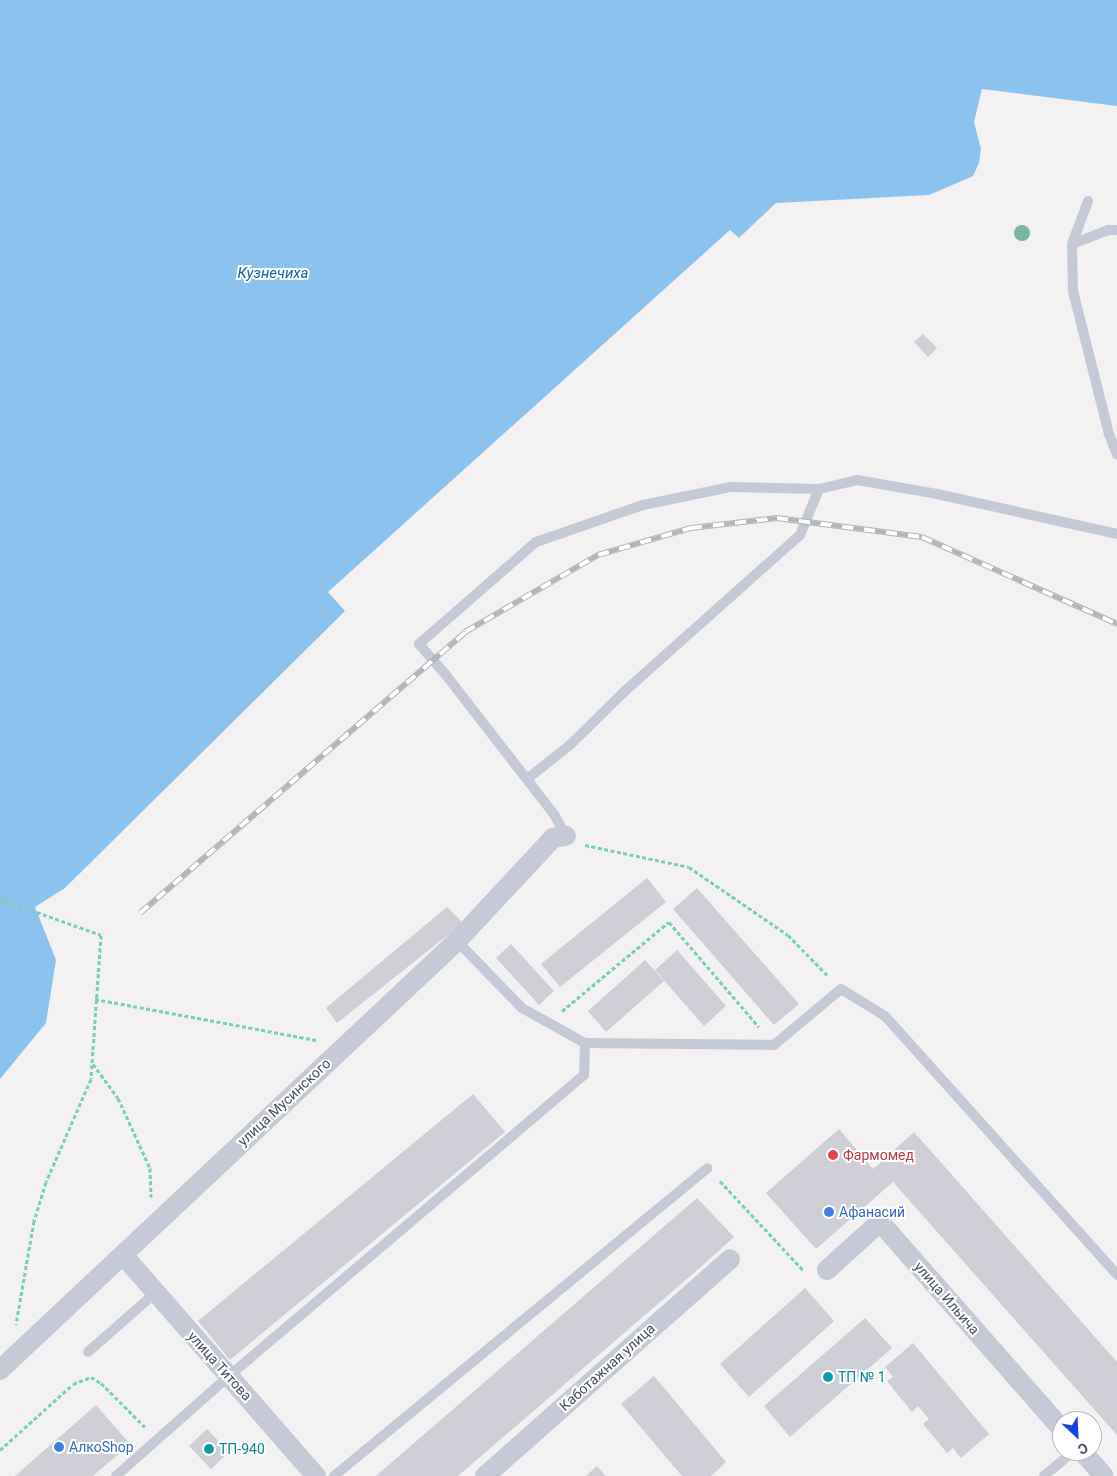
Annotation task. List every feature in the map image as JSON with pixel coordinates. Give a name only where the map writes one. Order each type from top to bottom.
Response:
[{"type":"street","name":"улица Мусинского","points":[[4,1366],[124,1256],[152,1226],[457,941],[560,837]]},
{"type":"street","name":"улица Ильича","points":[[827,1270],[880,1222],[1052,1418]]},
{"type":"street","name":"улица Титова","points":[[124,1256],[316,1476]]},
{"type":"street","name":"Каботажная улица","points":[[485,1476],[730,1259]]},
{"type":"street","points":[[1091,1461],[1104,1476]]},
{"type":"lane","points":[[1088,201],[1072,244],[1073,291],[1109,434],[1117,455]]},
{"type":"lane","points":[[1072,244],[1108,230],[1117,230]]},
{"type":"lane","points":[[560,837],[553,813],[419,644],[536,542],[643,505],[731,486],[819,489],[857,480],[938,494],[1117,534]]},
{"type":"lane","points":[[527,779],[570,745],[626,690],[800,535],[819,489]]},
{"type":"lane","points":[[457,941],[522,1008],[585,1044],[774,1045],[841,989],[885,1016],[1117,1275]]},
{"type":"lane","points":[[116,1476],[229,1376],[584,1075],[585,1044]]},
{"type":"lane","points":[[334,1476],[708,1168]]},
{"type":"lane","points":[[88,1352],[155,1293]]},
{"type":"lane","points":[[1044,1476],[1062,1461]]},
{"type":"path","points":[[560,837],[688,867],[788,935],[841,989]]},
{"type":"path","points":[[0,900],[101,935],[95,999],[91,1079],[46,1182],[34,1221],[4,1366]]},
{"type":"path","points":[[548,1023],[669,922],[774,1045]]},
{"type":"path","points":[[95,999],[345,1045]]},
{"type":"path","points":[[92,1063],[118,1098],[150,1168],[152,1226]]},
{"type":"path","points":[[708,1168],[813,1280],[827,1270]]},
{"type":"path","points":[[0,1450],[73,1384],[91,1377],[101,1383],[158,1440]]},
{"type":"water","name":"Кузнечиха","points":[[0,0],[1117,0],[1117,106],[982,89],[974,122],[981,149],[979,163],[973,176],[929,195],[776,203],[739,238],[730,230],[328,592],[345,611],[65,888],[35,907],[56,960],[46,1023],[0,1079]]},
{"type":"building","points":[[923,334],[937,348],[928,357],[914,342]]},
{"type":"building","points":[[647,878],[666,902],[560,987],[541,964]]},
{"type":"building","points":[[697,888],[799,1004],[774,1025],[673,909]]},
{"type":"building","points":[[447,907],[463,923],[337,1023],[326,1008]]},
{"type":"building","points":[[511,944],[554,991],[539,1005],[496,958]]},
{"type":"building","points":[[677,950],[726,1006],[704,1026],[655,970]]},
{"type":"building","points":[[645,960],[664,981],[606,1032],[588,1011]]},
{"type":"building","points":[[473,1094],[505,1132],[230,1360],[198,1321]]},
{"type":"building","points":[[839,1129],[873,1169],[914,1132],[1117,1362],[1117,1435],[1102,1418],[1102,1411],[1096,1411],[893,1182],[816,1249],[766,1193]]},
{"type":"building","points":[[697,1198],[734,1237],[703,1265],[458,1476],[376,1476]]},
{"type":"building","points":[[805,1288],[834,1321],[749,1397],[720,1364]]},
{"type":"building","name":"ТП № 1","points":[[865,1318],[892,1348],[790,1437],[764,1406]]},
{"type":"building","points":[[913,1343],[989,1434],[961,1458],[953,1448],[947,1453],[923,1424],[929,1419],[918,1406],[912,1412],[887,1381],[893,1377],[885,1367]]},
{"type":"building","points":[[654,1376],[726,1462],[711,1476],[682,1476],[621,1404]]},
{"type":"building","points":[[96,1405],[130,1444],[93,1476],[15,1476]]},
{"type":"building","name":"ТП-940","points":[[207,1429],[229,1452],[211,1469],[189,1446]]},
{"type":"building","points":[[597,1466],[606,1476],[586,1476]]},
{"type":"railway","points":[[140,913],[465,632],[598,555],[691,528],[777,518],[922,537],[1117,624]]},
{"type":"place","name":"Фармомед","points":[[833,1155]]},
{"type":"place","name":"Афанасий","points":[[829,1212]]},
{"type":"place","name":"ТП № 1","points":[[828,1377]]},
{"type":"place","name":"АлкоShop","points":[[59,1447]]},
{"type":"place","name":"ТП-940","points":[[209,1449]]}]
